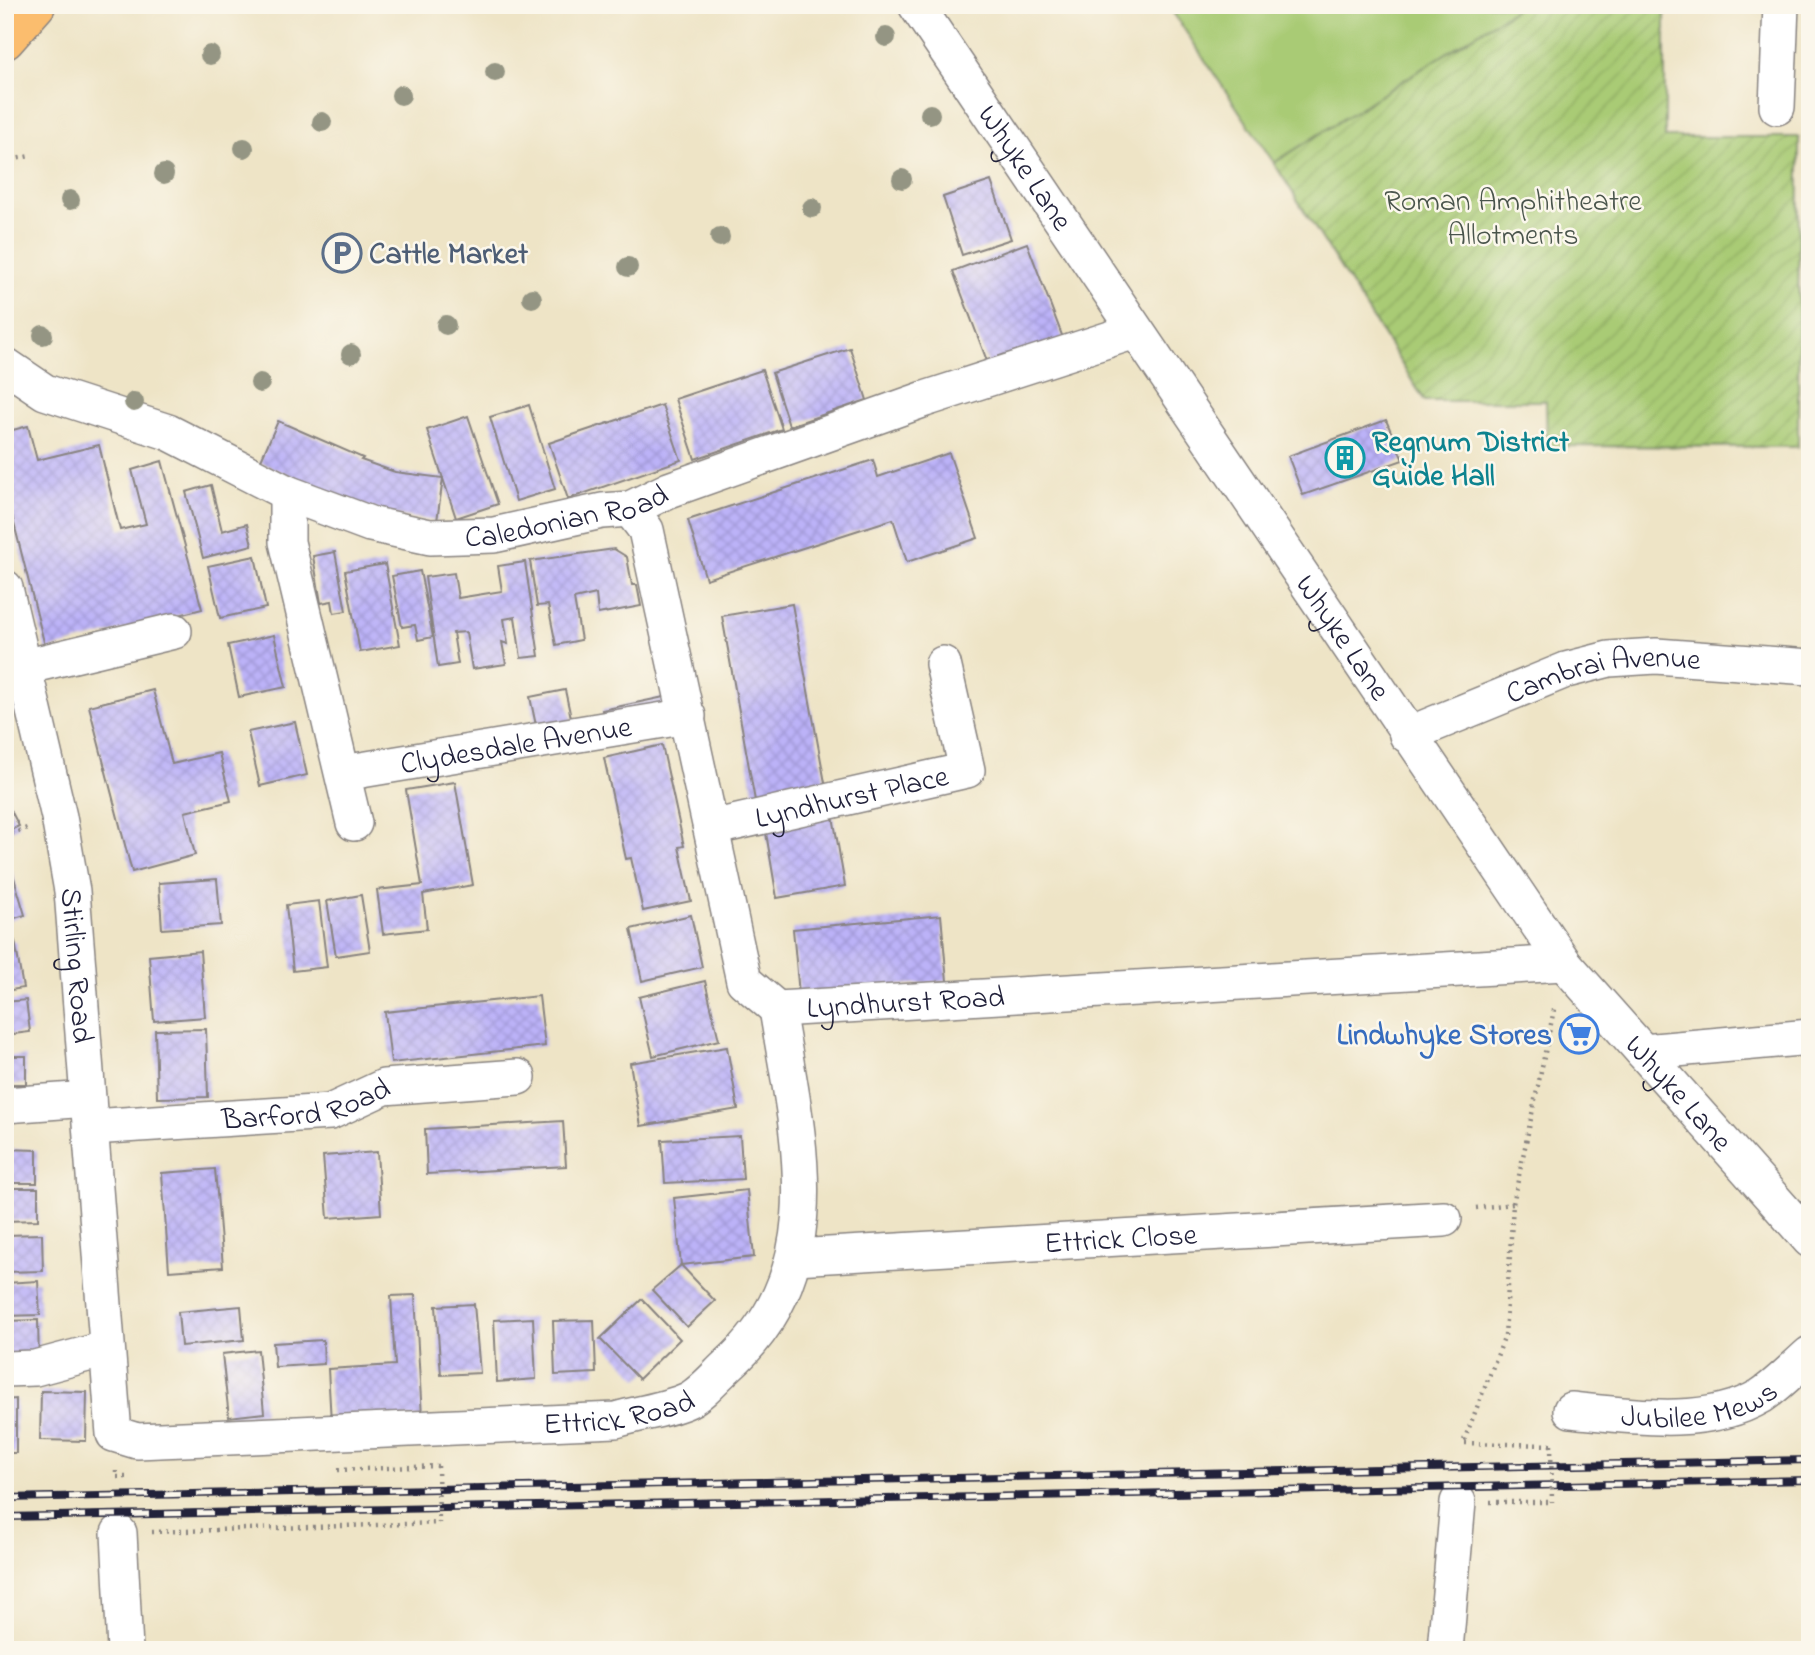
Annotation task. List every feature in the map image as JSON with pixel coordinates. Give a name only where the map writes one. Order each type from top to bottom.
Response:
[{"type":"main road","points":[[5,40],[36,5]]},
{"type":"street","name":"Whyke Lane","points":[[916,5],[1407,735],[1564,963],[1810,1240]]},
{"type":"street","points":[[1777,107],[1781,5]]},
{"type":"street","name":"Caledonian Road","points":[[5,365],[45,392],[168,432],[287,493],[370,524],[430,537],[494,535],[602,511],[630,509],[669,491],[925,399],[1135,331]]},
{"type":"street","points":[[287,493],[287,542],[354,823]]},
{"type":"street","name":"Lyndhurst Road","points":[[630,509],[646,530],[744,981],[777,1009],[1564,963]]},
{"type":"street","name":"Stirling Road","points":[[5,588],[59,817],[72,891],[114,1434]]},
{"type":"street","points":[[24,667],[174,631]]},
{"type":"street","name":"Cambrai Avenue","points":[[1407,735],[1566,670],[1609,659],[1656,656],[1810,667]]},
{"type":"street","name":"Lyndhurst Place","points":[[711,828],[967,770],[943,664]]},
{"type":"street","name":"Clydesdale Avenue","points":[[344,773],[688,716]]},
{"type":"street","name":"Ettrick Road","points":[[114,1434],[137,1441],[602,1420],[689,1400],[745,1350],[773,1310],[796,1257],[802,1211],[801,1158],[777,1009]]},
{"type":"street","points":[[1643,1052],[1810,1037]]},
{"type":"street","name":"Barford Road","points":[[5,1105],[90,1113],[330,1112],[384,1087],[517,1077]]},
{"type":"street","name":"Ettrick Close","points":[[796,1257],[1444,1219]]},
{"type":"street","points":[[5,1369],[35,1368],[107,1349]]},
{"type":"street","name":"Jubilee Mews","points":[[1571,1410],[1668,1416],[1727,1410],[1762,1395],[1810,1354]]},
{"type":"street","points":[[1445,1650],[1458,1502]]},
{"type":"street","points":[[119,1533],[125,1650]]},
{"type":"path","points":[[5,161],[30,156]]},
{"type":"path","points":[[1458,1502],[1552,1502],[1551,1445],[1463,1443],[1505,1336],[1513,1204],[1564,963]]},
{"type":"path","points":[[159,1532],[439,1523],[438,1466]]},
{"type":"green space","points":[[1168,5],[1522,5],[1274,163]]},
{"type":"green space","name":"Roman Amphitheatre Allotments","points":[[1522,5],[1665,5],[1665,137],[1799,137],[1798,447],[1547,446],[1546,401],[1425,401],[1274,163]]},
{"type":"building","points":[[991,181],[1011,239],[962,255],[943,197]]},
{"type":"building","points":[[1027,243],[1066,346],[992,374],[953,271]]},
{"type":"building","points":[[850,348],[867,400],[789,426],[772,373]]},
{"type":"building","points":[[762,370],[782,429],[695,459],[675,399]]},
{"type":"building","points":[[529,405],[555,489],[516,501],[490,417]]},
{"type":"building","points":[[662,405],[681,460],[568,499],[549,443]]},
{"type":"building","points":[[468,416],[498,504],[456,518],[427,430]]},
{"type":"building","name":"Regnum District Guide Hall","points":[[1386,420],[1403,460],[1303,495],[1288,456]]},
{"type":"building","points":[[278,421],[363,458],[361,460],[395,472],[443,478],[437,521],[389,514],[344,499],[260,462]]},
{"type":"building","points":[[28,426],[37,460],[99,445],[120,530],[146,524],[132,470],[162,461],[202,609],[46,650],[5,488],[5,432]]},
{"type":"building","points":[[949,453],[978,538],[907,562],[893,519],[706,579],[688,520],[873,460],[878,477]]},
{"type":"building","points":[[211,485],[222,531],[247,524],[252,545],[203,558],[186,492]]},
{"type":"building","points":[[614,549],[627,557],[632,585],[637,585],[641,606],[598,614],[596,594],[574,599],[581,640],[556,645],[548,605],[537,606],[530,561]]},
{"type":"building","points":[[335,552],[346,611],[334,613],[332,601],[321,603],[313,556]]},
{"type":"building","points":[[255,556],[266,608],[220,618],[208,566]]},
{"type":"building","points":[[525,562],[539,656],[521,658],[515,617],[504,619],[508,644],[502,642],[506,664],[472,669],[466,632],[453,633],[458,664],[438,667],[425,577],[454,573],[458,598],[502,591],[498,566]]},
{"type":"building","points":[[385,564],[400,645],[360,652],[345,571]]},
{"type":"building","points":[[420,571],[433,637],[418,640],[415,625],[402,627],[392,576]]},
{"type":"building","points":[[792,604],[828,799],[757,812],[722,616]]},
{"type":"building","points":[[274,635],[286,687],[239,697],[228,645]]},
{"type":"building","points":[[153,690],[172,764],[219,753],[231,801],[185,812],[195,855],[132,872],[89,706]]},
{"type":"building","points":[[565,690],[573,727],[538,735],[530,697]]},
{"type":"building","points":[[669,696],[673,714],[606,727],[602,710]]},
{"type":"building","points":[[295,722],[307,775],[260,786],[248,732]]},
{"type":"building","points":[[662,745],[684,846],[679,847],[691,901],[643,911],[631,858],[626,859],[604,758]]},
{"type":"building","points":[[455,782],[473,885],[423,894],[427,929],[383,934],[377,890],[422,885],[406,790]]},
{"type":"building","points":[[5,799],[19,826],[5,833]]},
{"type":"building","points":[[833,816],[845,886],[777,898],[765,827]]},
{"type":"building","points":[[12,871],[25,915],[5,921],[5,873]]},
{"type":"building","points":[[217,879],[221,925],[162,929],[159,883]]},
{"type":"building","points":[[361,895],[370,951],[336,956],[327,901]]},
{"type":"building","points":[[319,901],[327,967],[293,971],[286,905]]},
{"type":"building","points":[[691,915],[702,967],[642,981],[631,929]]},
{"type":"building","points":[[941,915],[947,981],[799,994],[793,929]]},
{"type":"building","points":[[15,941],[23,988],[5,991],[5,943]]},
{"type":"building","points":[[200,951],[205,1017],[154,1021],[149,956]]},
{"type":"building","points":[[705,981],[719,1040],[653,1056],[639,997]]},
{"type":"building","points":[[539,996],[545,1046],[391,1063],[385,1012]]},
{"type":"building","points":[[26,1000],[30,1032],[5,1035],[5,1002]]},
{"type":"building","points":[[206,1029],[208,1097],[157,1098],[155,1030]]},
{"type":"building","points":[[727,1047],[738,1109],[641,1126],[630,1063]]},
{"type":"building","points":[[5,1056],[26,1056],[26,1084],[5,1084]]},
{"type":"building","points":[[563,1121],[566,1166],[427,1174],[425,1129]]},
{"type":"building","points":[[740,1136],[743,1179],[665,1183],[662,1140]]},
{"type":"building","points":[[5,1149],[37,1150],[37,1183],[5,1183]]},
{"type":"building","points":[[377,1152],[381,1214],[328,1218],[323,1156]]},
{"type":"building","points":[[215,1169],[223,1267],[169,1271],[162,1173]]},
{"type":"building","points":[[5,1188],[38,1188],[38,1220],[5,1221]]},
{"type":"building","points":[[747,1190],[754,1257],[681,1265],[674,1198]]},
{"type":"building","points":[[42,1234],[43,1271],[5,1272],[5,1235]]},
{"type":"building","points":[[681,1265],[715,1301],[687,1327],[652,1290]]},
{"type":"building","points":[[38,1281],[40,1315],[5,1316],[5,1283]]},
{"type":"building","points":[[415,1295],[422,1417],[331,1422],[328,1369],[395,1365],[391,1296]]},
{"type":"building","points":[[642,1299],[680,1339],[639,1379],[600,1339]]},
{"type":"building","points":[[474,1304],[480,1373],[441,1375],[436,1306]]},
{"type":"building","points":[[241,1306],[244,1340],[181,1346],[178,1312]]},
{"type":"building","points":[[533,1318],[536,1379],[497,1382],[494,1320]]},
{"type":"building","points":[[38,1320],[39,1363],[5,1363],[5,1321]]},
{"type":"building","points":[[594,1320],[596,1373],[555,1375],[553,1321]]},
{"type":"building","points":[[323,1340],[324,1364],[275,1367],[273,1343]]},
{"type":"building","points":[[258,1350],[264,1413],[229,1417],[222,1354]]},
{"type":"building","points":[[41,1391],[87,1392],[86,1441],[40,1440]]},
{"type":"building","points":[[16,1399],[16,1453],[5,1453],[5,1400]]},
{"type":"railway","points":[[5,1498],[1810,1460]]},
{"type":"railway","points":[[5,1517],[1810,1480]]},
{"type":"place","name":"Cattle Market","points":[[342,253]]},
{"type":"place","name":"Regnum District Guide Hall","points":[[1345,458]]},
{"type":"place","name":"Lindwhyke Stores","points":[[1579,1034]]}]
